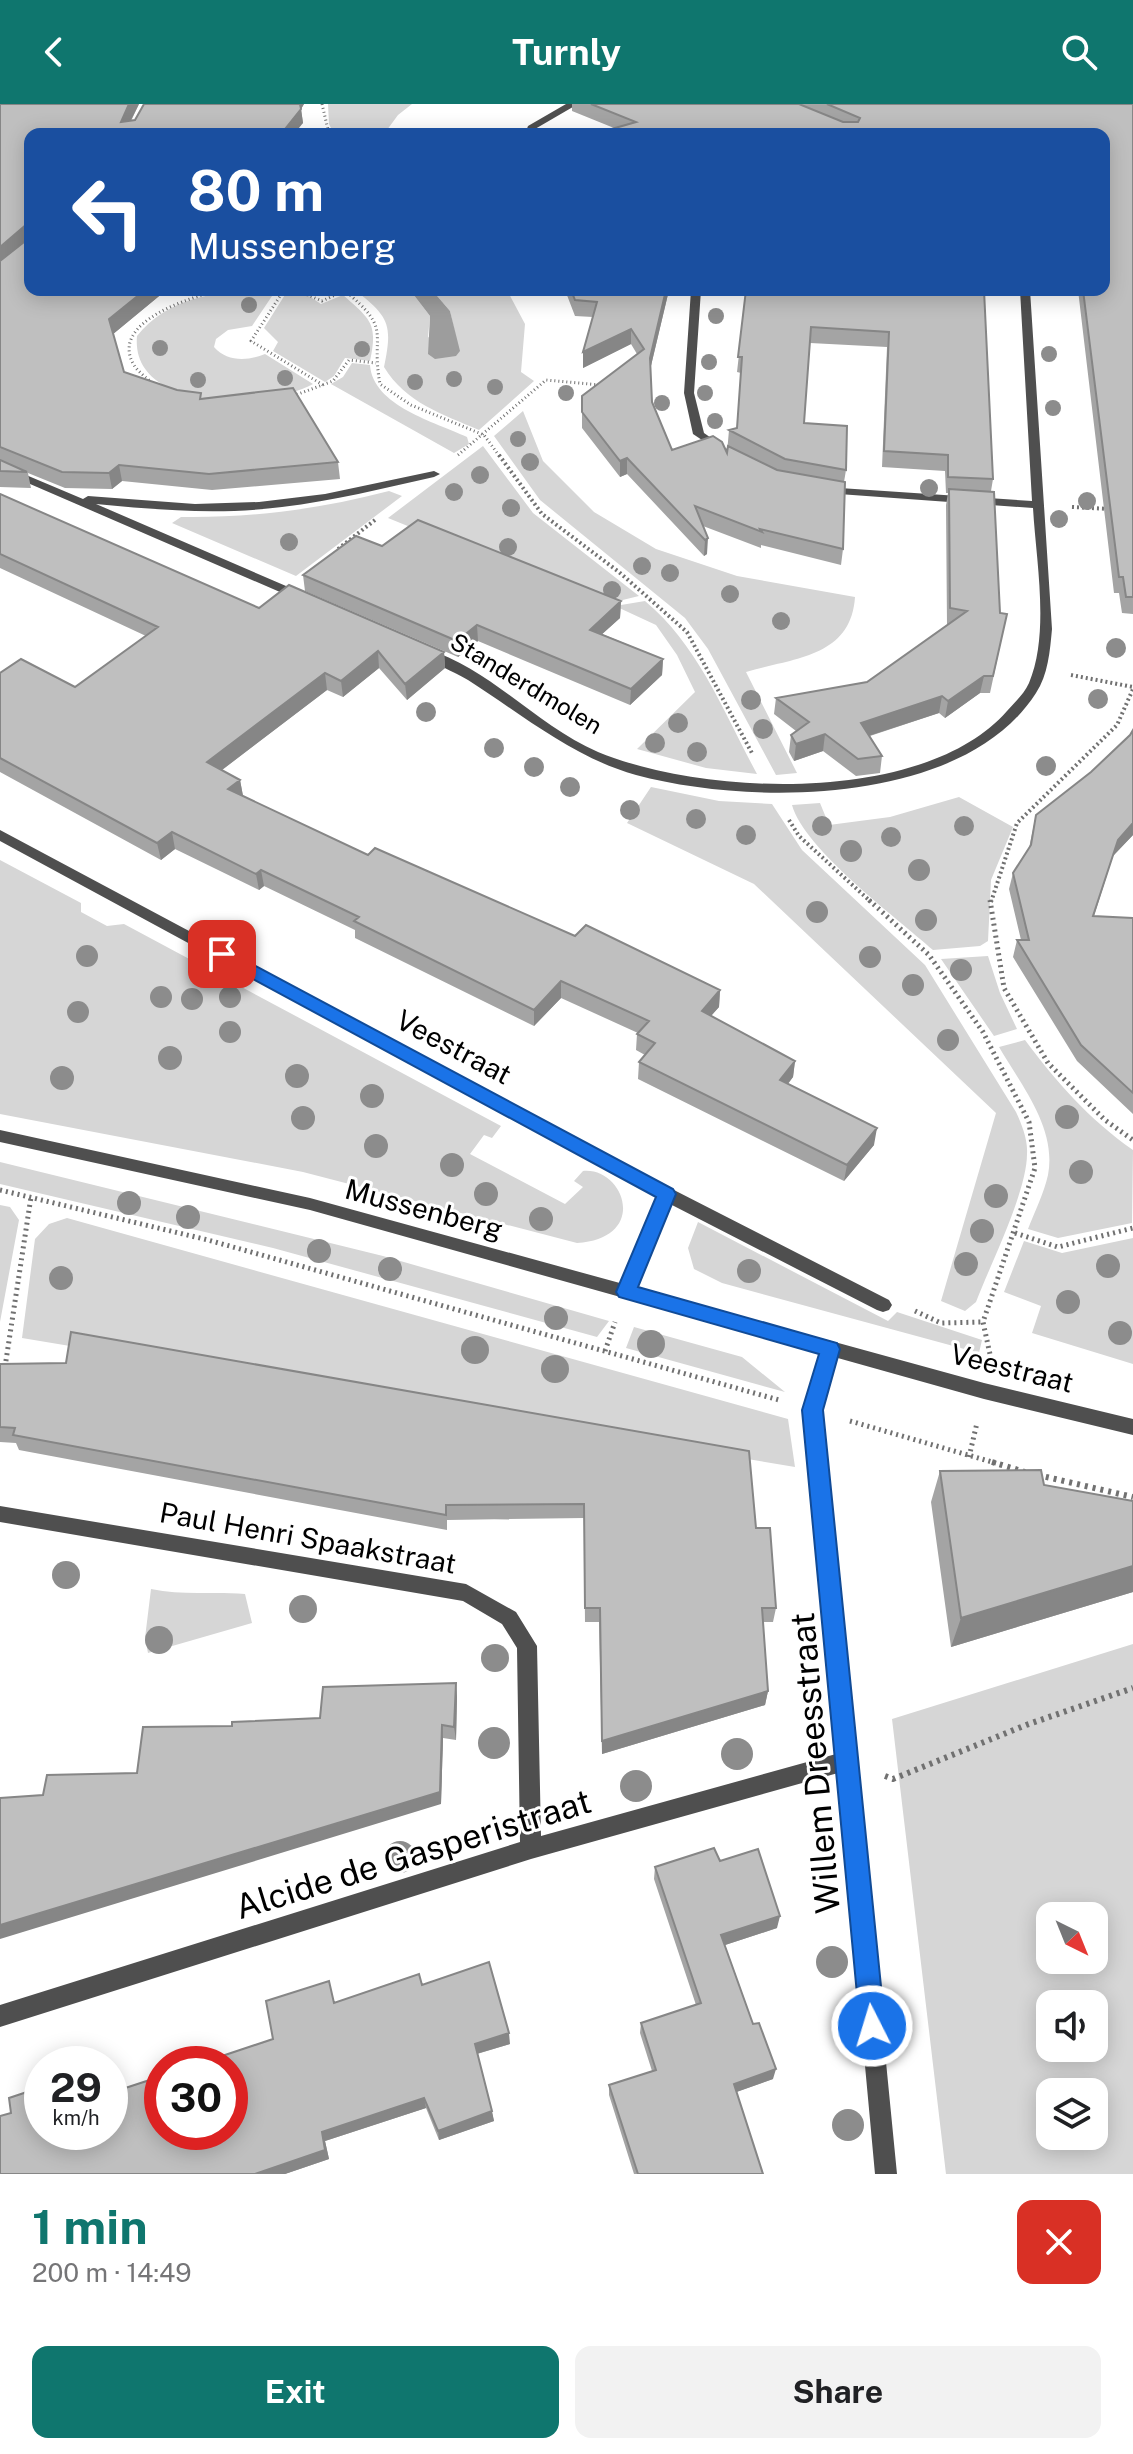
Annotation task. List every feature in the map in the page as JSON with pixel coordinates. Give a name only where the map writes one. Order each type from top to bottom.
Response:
[{"type":"street","points":[[531,128],[573,104]]},
{"type":"street","points":[[696,296],[689,393],[699,434],[737,461]]},
{"type":"street","name":"Standerdmolen","points":[[419,649],[461,667],[593,754],[696,785],[819,788],[880,780],[930,767],[977,744],[1010,719],[1030,694],[1041,668],[1046,629],[1025,296]]},
{"type":"street","points":[[0,467],[311,602]]},
{"type":"street","points":[[70,499],[165,507],[260,506],[320,499],[434,474]]},
{"type":"street","points":[[809,487],[838,492],[1039,505]]},
{"type":"street","name":"Veestraat","points":[[0,835],[666,1194],[883,1305]]},
{"type":"street","name":"Mussenberg","points":[[0,1136],[310,1204],[830,1349]]},
{"type":"street","points":[[626,1292],[666,1194]]},
{"type":"street","name":"Veestraat","points":[[830,1349],[1133,1427]]},
{"type":"street","name":"Willem Dreesstraat","points":[[830,1349],[813,1410],[886,2174]]},
{"type":"street","name":"Paul Henri Spaakstraat","points":[[0,1514],[466,1593],[509,1618],[527,1646],[531,1849]]},
{"type":"street","name":"Alcide de Gasperistraat","points":[[0,2016],[531,1849],[848,1760]]},
{"type":"path","points":[[322,104],[328,128]]},
{"type":"path","points":[[159,388],[140,374],[131,360],[128,348],[133,334],[145,320],[168,306],[200,296]]},
{"type":"path","points":[[280,296],[251,341],[323,385]]},
{"type":"path","points":[[310,296],[322,301],[333,296]]},
{"type":"path","points":[[350,296],[371,312],[380,336],[376,363],[380,384],[411,405],[484,435],[542,514],[619,572],[687,632],[769,789],[799,836],[929,955],[983,1032],[1029,1122],[1035,1168],[983,1322],[992,1356],[969,1457]]},
{"type":"path","points":[[288,398],[323,385],[342,372],[349,360],[376,363]]},
{"type":"path","points":[[434,474],[546,380],[609,386]]},
{"type":"path","points":[[1039,505],[1117,510]]},
{"type":"path","points":[[335,552],[384,513]]},
{"type":"path","points":[[1041,668],[1133,688],[1117,725],[1017,823],[990,898],[1004,988],[1048,1063],[1105,1120],[1133,1140]]},
{"type":"path","points":[[0,1190],[208,1240],[813,1410],[969,1457],[1133,1497]]},
{"type":"path","points":[[5,1368],[31,1197]]},
{"type":"path","points":[[1015,1233],[1058,1247],[1133,1228]]},
{"type":"path","points":[[883,1305],[903,1305],[941,1323],[983,1322]]},
{"type":"path","points":[[848,1760],[893,1779],[1026,1725],[1133,1688]]},
{"type":"shaded area","points":[[328,104],[412,104],[388,128],[331,128]]},
{"type":"shaded area","points":[[272,296],[252,326],[228,330],[216,339],[214,347],[238,359],[265,354],[313,384],[266,398],[236,400],[178,392],[155,380],[141,361],[137,336],[166,311],[200,297]]},
{"type":"shaded area","points":[[284,296],[309,296],[321,304],[344,296],[370,323],[373,338],[370,361],[345,358],[334,376],[325,382],[273,351],[278,342],[264,328]]},
{"type":"shaded area","points":[[362,296],[415,296],[430,316],[428,337],[459,351],[450,311],[437,296],[510,296],[525,324],[521,372],[534,381],[479,430],[438,413],[403,390],[384,367],[388,331],[386,322]]},
{"type":"shaded area","points":[[415,296],[437,296],[450,311],[460,351],[456,356],[435,359],[428,354],[430,316]]},
{"type":"shaded area","points":[[352,363],[370,365],[374,379],[394,402],[467,437],[469,444],[454,453],[331,384],[343,377]]},
{"type":"shaded area","points":[[523,411],[543,461],[594,512],[656,549],[737,576],[855,597],[851,617],[843,632],[831,644],[800,658],[746,672],[797,773],[776,775],[708,649],[685,618],[540,500],[494,436]]},
{"type":"shaded area","points":[[483,446],[533,513],[639,596],[602,605],[388,518]]},
{"type":"shaded area","points":[[389,491],[402,496],[296,576],[172,523],[181,517],[260,514],[338,503]]},
{"type":"shaded area","points":[[645,601],[681,638],[695,659],[757,774],[706,768],[637,749],[695,692],[677,655],[656,625],[615,606]]},
{"type":"shaded area","points":[[651,787],[719,801],[772,804],[802,850],[925,965],[1016,1112],[1027,1149],[1021,1188],[976,1302],[965,1311],[941,1301],[996,1113],[754,884],[627,823]]},
{"type":"shaded area","points":[[959,797],[1013,827],[991,880],[988,941],[980,946],[933,950],[832,862],[800,823],[792,805],[820,803],[829,825],[890,817]]},
{"type":"shaded area","points":[[0,860],[81,903],[81,912],[107,926],[124,924],[501,1126],[492,1138],[484,1135],[470,1154],[565,1204],[583,1187],[574,1181],[583,1171],[598,1173],[610,1180],[618,1191],[623,1204],[622,1217],[614,1229],[600,1238],[577,1243],[303,1172],[0,1114]]},
{"type":"shaded area","points":[[988,956],[1000,993],[1017,1029],[994,1036],[941,959]]},
{"type":"shaded area","points":[[1025,1040],[1074,1100],[1133,1150],[1132,1223],[1058,1238],[1028,1229],[1048,1175],[1047,1141],[1027,1092],[999,1047]]},
{"type":"shaded area","points":[[0,1162],[383,1256],[609,1321],[597,1337],[273,1248],[0,1184]]},
{"type":"shaded area","points":[[0,1205],[10,1207],[19,1220],[0,1322]]},
{"type":"shaded area","points":[[67,1218],[788,1419],[795,1467],[22,1338],[35,1239],[49,1224]]},
{"type":"shaded area","points":[[698,1222],[888,1321],[897,1312],[982,1340],[979,1353],[722,1283],[694,1269],[688,1248]]},
{"type":"shaded area","points":[[1133,1238],[1133,1364],[1032,1333],[1041,1306],[1004,1292],[1024,1241],[1062,1253]]},
{"type":"shaded area","points":[[634,1327],[742,1357],[785,1392],[626,1348]]},
{"type":"shaded area","points":[[151,1589],[245,1594],[252,1623],[148,1653],[145,1638]]},
{"type":"shaded area","points":[[1133,1644],[1133,2174],[946,2174],[892,1719]]},
{"type":"building","points":[[0,104],[129,104],[121,122],[135,120],[144,104],[300,104],[301,109],[286,128],[24,128],[24,227],[0,247]]},
{"type":"building","points":[[591,104],[799,104],[843,122],[858,122],[860,118],[827,104],[1133,104],[1133,597],[1126,597],[1123,577],[1119,577],[1084,296],[1110,296],[1110,128],[615,128],[636,122]]},
{"type":"building","points":[[24,242],[24,296],[138,296],[109,319],[124,372],[177,390],[201,393],[200,399],[293,388],[338,462],[209,474],[119,465],[109,473],[62,472],[0,447],[0,261]]},
{"type":"building","points":[[573,296],[665,296],[650,358],[652,402],[672,450],[713,436],[722,442],[727,453],[728,446],[777,470],[845,482],[843,549],[760,529],[762,532],[695,506],[708,538],[705,540],[627,458],[620,461],[582,412],[582,396],[644,349],[631,329],[583,352],[597,302],[575,300]]},
{"type":"building","points":[[745,296],[984,296],[993,479],[948,477],[948,455],[884,451],[889,332],[811,327],[804,423],[847,426],[846,470],[785,459],[729,430],[737,428],[742,357],[738,357]]},
{"type":"building","points":[[0,460],[27,472],[0,471]]},
{"type":"building","points":[[949,489],[994,492],[1000,613],[1007,614],[993,676],[984,676],[948,701],[942,696],[861,723],[882,756],[858,759],[825,734],[796,744],[791,735],[809,722],[776,698],[867,682],[967,611],[950,608]]},
{"type":"building","points":[[0,494],[259,608],[289,585],[444,652],[405,684],[378,651],[341,681],[325,673],[207,762],[240,780],[228,789],[368,855],[375,848],[575,936],[586,925],[720,990],[702,1011],[795,1061],[780,1080],[877,1128],[847,1165],[639,1062],[655,1043],[637,1034],[649,1021],[561,981],[534,1010],[354,921],[359,917],[261,870],[256,874],[172,832],[157,843],[0,758],[0,673],[21,659],[75,687],[158,627],[0,554]]},
{"type":"building","points":[[418,520],[621,601],[590,630],[663,659],[631,689],[477,625],[457,641],[303,575],[356,536],[382,546]]},
{"type":"building","points":[[1133,730],[1133,823],[1118,840],[1093,916],[1133,918],[1133,1093],[1081,1045],[1017,940],[1029,940],[1013,873],[1031,845],[1036,815],[1091,772]]},
{"type":"building","points":[[71,1332],[749,1451],[756,1528],[770,1528],[776,1608],[762,1608],[768,1691],[602,1741],[600,1608],[585,1608],[584,1504],[446,1505],[446,1515],[13,1435],[15,1428],[0,1427],[0,1364],[66,1363]]},
{"type":"building","points":[[1041,1470],[1044,1485],[1133,1501],[1133,1566],[961,1618],[940,1471]]},
{"type":"building","points":[[456,1683],[454,1727],[442,1725],[440,1792],[0,1925],[0,1798],[43,1795],[47,1775],[137,1773],[143,1727],[232,1726],[232,1722],[320,1718],[323,1687]]},
{"type":"building","points":[[714,1848],[720,1861],[758,1849],[780,1916],[721,1935],[753,2024],[759,2023],[776,2069],[734,2084],[763,2174],[638,2174],[609,2085],[656,2070],[641,2023],[701,2003],[655,1867]]},
{"type":"building","points":[[489,1962],[509,2033],[475,2044],[492,2111],[438,2131],[424,2098],[322,2132],[325,2150],[255,2174],[0,2174],[0,2116],[11,2113],[9,2098],[24,2093],[24,2150],[128,2150],[128,2087],[144,2082],[144,2150],[248,2150],[248,2047],[273,2039],[266,2001],[329,1981],[334,2003],[419,1974],[422,1985]]},
{"type":"route","points":[[222,954],[666,1194],[626,1292],[830,1349],[813,1410],[872,2026]]}]
